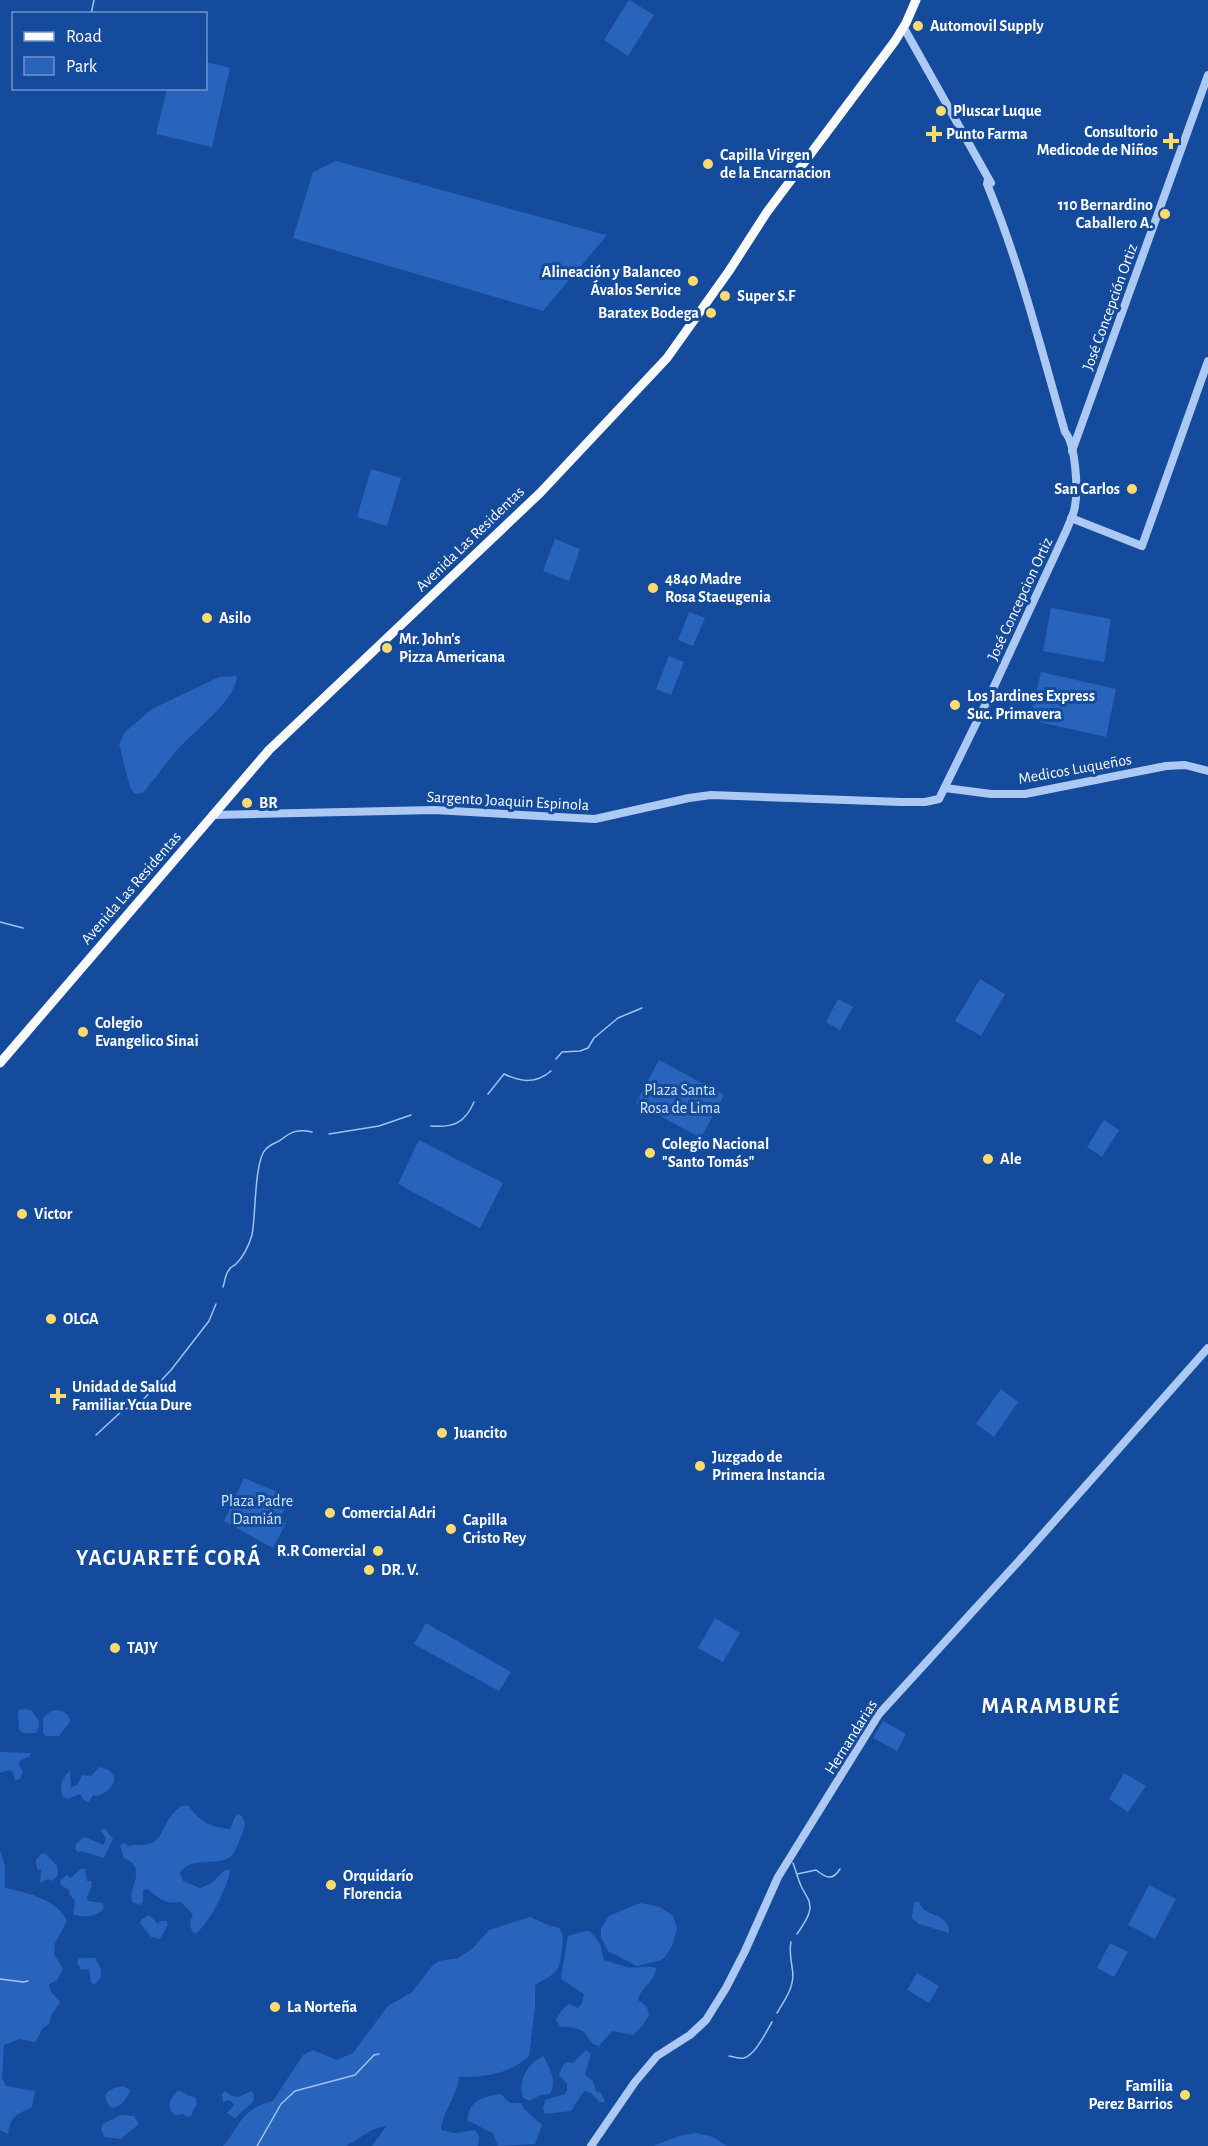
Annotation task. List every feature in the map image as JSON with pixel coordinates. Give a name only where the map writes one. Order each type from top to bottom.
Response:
[{"type":"main road","name":"Avenida Las Residentas","points":[[0,1063],[276,743],[533,500],[674,349],[729,272],[767,212],[904,28],[916,0]]},
{"type":"street","points":[[904,28],[988,179],[987,184],[1028,303],[1072,451]]},
{"type":"street","name":"José Concepción Ortiz","points":[[1071,518],[1075,509],[1076,487],[1072,451],[1208,75]]},
{"type":"street","points":[[1071,518],[1142,546],[1208,361]]},
{"type":"street","name":"José Concepcion Ortiz","points":[[943,792],[1071,518]]},
{"type":"street","name":"Medicos Luqueños","points":[[943,792],[1025,794],[1167,766],[1185,765],[1208,771]]},
{"type":"street","name":"Sargento Joaquin Espinola","points":[[213,815],[434,810],[591,819],[711,795],[901,802],[934,801],[943,792]]},
{"type":"street","name":"Hernandarias","points":[[591,2146],[635,2082],[657,2056],[690,2035],[706,2020],[745,1951],[778,1877],[879,1714],[1208,1348]]},
{"type":"green space","points":[[629,0],[654,15],[628,56],[604,40]]},
{"type":"green space","points":[[207,62],[230,68],[212,147],[156,134],[167,90],[207,90]]},
{"type":"green space","points":[[336,161],[607,235],[543,311],[293,238],[313,172]]},
{"type":"green space","points":[[371,469],[401,478],[387,526],[357,517]]},
{"type":"green space","points":[[555,539],[580,549],[569,581],[543,571]]},
{"type":"green space","points":[[1051,608],[1111,619],[1104,662],[1043,651]]},
{"type":"green space","points":[[689,612],[705,618],[693,646],[678,640]]},
{"type":"green space","points":[[669,656],[684,662],[671,695],[656,689]]},
{"type":"green space","points":[[1041,672],[1116,689],[1106,737],[1030,720]]},
{"type":"green space","points":[[237,676],[230,695],[222,705],[169,759],[143,793],[135,794],[130,787],[119,744],[125,732],[152,709],[219,677]]},
{"type":"green space","points":[[980,979],[1005,994],[981,1036],[955,1021]]},
{"type":"green space","points":[[838,999],[853,1007],[840,1030],[826,1022]]},
{"type":"green space","name":"Plaza Santa Rosa de Lima","points":[[659,1060],[724,1095],[701,1138],[636,1103]]},
{"type":"green space","points":[[1104,1120],[1119,1130],[1102,1157],[1087,1147]]},
{"type":"green space","points":[[419,1140],[503,1183],[480,1228],[398,1184]]},
{"type":"green space","points":[[1001,1389],[1018,1402],[994,1437],[976,1424]]},
{"type":"green space","name":"Plaza Padre Damián","points":[[244,1478],[289,1497],[280,1520],[286,1523],[273,1548],[224,1521]]},
{"type":"green space","points":[[715,1618],[740,1633],[723,1662],[698,1648]]},
{"type":"green space","points":[[426,1623],[511,1672],[499,1691],[414,1644]]},
{"type":"green space","points":[[31,1710],[39,1721],[38,1730],[35,1733],[23,1733],[19,1729],[18,1711]]},
{"type":"green space","points":[[55,1710],[66,1713],[70,1722],[59,1736],[46,1736],[43,1733],[43,1718]]},
{"type":"green space","points":[[883,1721],[906,1734],[897,1751],[873,1738]]},
{"type":"green space","points":[[0,1752],[31,1753],[18,1764],[23,1771],[20,1779],[15,1780],[13,1772],[9,1770],[0,1773]]},
{"type":"green space","points":[[100,1767],[112,1773],[114,1777],[114,1782],[108,1790],[97,1796],[93,1795],[89,1802],[85,1801],[80,1794],[67,1799],[63,1797],[62,1783],[70,1771],[71,1788],[78,1784],[82,1775],[91,1776]]},
{"type":"green space","points":[[1124,1773],[1146,1786],[1128,1812],[1109,1799]]},
{"type":"green space","points":[[182,1806],[189,1806],[201,1820],[217,1827],[230,1829],[238,1814],[242,1816],[245,1824],[236,1849],[230,1857],[192,1864],[180,1873],[183,1881],[200,1888],[212,1883],[225,1870],[230,1870],[217,1905],[206,1923],[195,1934],[190,1924],[193,1914],[181,1902],[166,1901],[147,1889],[143,1890],[143,1902],[140,1905],[132,1902],[136,1878],[135,1867],[124,1858],[120,1845],[152,1843],[160,1836],[176,1810]]},
{"type":"green space","points":[[104,1828],[113,1839],[104,1858],[78,1852],[75,1849],[76,1844],[84,1837],[104,1845],[106,1838],[101,1831]]},
{"type":"green space","points":[[0,1850],[5,1866],[5,1888],[49,1902],[62,1913],[67,1921],[55,1943],[54,1954],[63,1969],[57,1980],[49,1984],[51,1992],[60,2002],[51,2016],[50,2023],[43,2028],[35,2042],[19,2039],[4,2045],[2,2077],[6,2086],[35,2091],[32,2107],[15,2116],[8,2134],[0,2130]]},
{"type":"green space","points":[[45,1853],[57,1866],[58,1875],[52,1881],[48,1879],[40,1883],[41,1870],[37,1869],[36,1860]]},
{"type":"green space","points":[[80,1869],[85,1869],[87,1881],[91,1881],[92,1885],[87,1897],[88,1901],[102,1903],[104,1907],[95,1915],[73,1914],[75,1901],[69,1894],[69,1890],[61,1885],[60,1881],[67,1875],[71,1878]]},
{"type":"green space","points":[[1149,1885],[1176,1899],[1155,1939],[1128,1925]]},
{"type":"green space","points":[[914,1902],[919,1902],[926,1911],[941,1918],[948,1926],[949,1933],[919,1924],[912,1918]]},
{"type":"green space","points":[[640,1903],[660,1907],[673,1916],[677,1928],[672,1946],[665,1957],[637,1966],[608,1951],[601,1937],[601,1928],[609,1916]]},
{"type":"green space","points":[[149,1915],[158,1924],[166,1921],[168,1924],[160,1939],[151,1937],[140,1923]]},
{"type":"green space","points":[[530,1917],[559,1928],[563,1939],[556,1971],[535,1985],[535,2007],[529,2056],[505,2071],[459,2077],[456,2091],[442,2123],[441,2130],[455,2133],[475,2130],[479,2136],[478,2146],[372,2146],[387,2125],[372,2130],[346,2146],[223,2146],[248,2113],[262,2104],[273,2101],[303,2055],[313,2050],[337,2060],[353,2053],[388,2006],[412,1992],[432,1966],[439,1961],[458,1958],[473,1948],[489,1930]]},
{"type":"green space","points":[[590,1931],[600,1944],[604,1960],[627,1967],[656,1968],[638,2000],[647,2007],[649,2016],[641,2027],[633,2035],[612,2031],[599,2046],[592,2043],[580,2030],[560,2027],[556,2019],[569,2004],[578,2008],[582,2003],[584,1994],[561,1977],[568,1936]]},
{"type":"green space","points":[[1110,1943],[1128,1952],[1114,1977],[1097,1968]]},
{"type":"green space","points":[[79,1958],[95,1958],[99,1965],[101,1976],[93,1985],[89,1969],[81,1970],[77,1962]]},
{"type":"green space","points":[[917,1973],[939,1986],[929,2003],[907,1990]]},
{"type":"green space","points":[[586,2050],[591,2054],[585,2075],[593,2081],[596,2091],[601,2093],[605,2102],[600,2102],[591,2093],[584,2091],[571,2111],[545,2114],[543,2109],[545,2100],[565,2094],[567,2091],[567,2084],[559,2075],[563,2065],[566,2062],[573,2063]]},
{"type":"green space","points":[[544,2056],[552,2075],[552,2089],[550,2094],[540,2095],[530,2101],[523,2098],[523,2078],[533,2063]]},
{"type":"green space","points":[[123,2086],[130,2090],[127,2096],[123,2102],[111,2108],[106,2099],[107,2092]]},
{"type":"green space","points":[[179,2090],[195,2097],[197,2105],[191,2116],[175,2115],[170,2109],[172,2099]]},
{"type":"green space","points":[[225,2091],[238,2097],[252,2091],[253,2102],[235,2118],[227,2113],[234,2105],[230,2100],[223,2102],[222,2094]]},
{"type":"green space","points":[[501,2094],[510,2103],[521,2103],[524,2109],[542,2125],[535,2144],[498,2146],[493,2133],[468,2121],[468,2114],[474,2104],[483,2098]]},
{"type":"green space","points":[[121,2115],[134,2116],[139,2124],[121,2139],[104,2137],[101,2128],[103,2124]]},
{"type":"green space","points":[[696,2133],[713,2137],[727,2146],[653,2146],[679,2136]]},
{"type":"waterway","points":[[91,12],[94,0]]},
{"type":"waterway","points":[[0,922],[23,928]]},
{"type":"waterway","points":[[556,1059],[562,1052],[588,1048],[594,1038],[618,1018],[642,1008]]},
{"type":"waterway","points":[[488,1094],[504,1074],[516,1079],[534,1080],[551,1071]]},
{"type":"waterway","points":[[431,1126],[457,1123],[467,1115],[474,1102]]},
{"type":"waterway","points":[[329,1134],[379,1126],[411,1115]]},
{"type":"waterway","points":[[223,1287],[230,1268],[241,1258],[252,1235],[257,1176],[262,1155],[269,1146],[292,1132],[312,1132]]},
{"type":"waterway","points":[[96,1435],[123,1410],[139,1404],[171,1370],[209,1321],[216,1304]]},
{"type":"waterway","points":[[793,1863],[810,1905],[807,1918],[797,1934]]},
{"type":"waterway","points":[[797,1874],[816,1870],[831,1877],[840,1869]]},
{"type":"waterway","points":[[777,2013],[793,1980],[791,1942]]},
{"type":"waterway","points":[[0,1979],[28,1981]]},
{"type":"waterway","points":[[729,2056],[736,2058],[748,2056],[772,2022]]},
{"type":"waterway","points":[[257,2146],[281,2104],[295,2091],[355,2075],[374,2055],[379,2054]]},
{"type":"place","name":"Automovil Supply","points":[[918,26]]},
{"type":"place","name":"Pluscar Luque","points":[[941,111]]},
{"type":"place","name":"Punto Farma","points":[[934,134]]},
{"type":"place","name":"Consultorio Medicode de Niños","points":[[1171,141]]},
{"type":"place","name":"Capilla Virgen de la Encarnacion","points":[[708,164]]},
{"type":"place","name":"110 Bernardino Caballero A.","points":[[1165,214]]},
{"type":"place","name":"Alineación y Balanceo Ávalos Service","points":[[693,281]]},
{"type":"place","name":"Super S.F","points":[[725,296]]},
{"type":"place","name":"Baratex Bodega","points":[[711,313]]},
{"type":"place","name":"San Carlos","points":[[1132,489]]},
{"type":"place","name":"4840 Madre Rosa Staeugenia","points":[[653,588]]},
{"type":"place","name":"Asilo","points":[[207,618]]},
{"type":"place","name":"Mr. John's Pizza Americana","points":[[387,648]]},
{"type":"place","name":"Los Jardines Express Suc. Primavera","points":[[955,705]]},
{"type":"place","name":"BR","points":[[247,803]]},
{"type":"place","name":"Colegio Evangelico Sinai","points":[[83,1032]]},
{"type":"place","name":"Colegio Nacional \"Santo Tomás\"","points":[[650,1153]]},
{"type":"place","name":"Ale","points":[[988,1159]]},
{"type":"place","name":"Victor","points":[[22,1214]]},
{"type":"place","name":"OLGA","points":[[51,1319]]},
{"type":"place","name":"Unidad de Salud Familiar Ycua Dure","points":[[58,1396]]},
{"type":"place","name":"Juancito","points":[[442,1433]]},
{"type":"place","name":"Juzgado de Primera Instancia","points":[[700,1466]]},
{"type":"place","name":"Comercial Adri","points":[[330,1513]]},
{"type":"place","name":"Capilla Cristo Rey","points":[[451,1529]]},
{"type":"place","name":"R.R Comercial","points":[[378,1551]]},
{"type":"place","name":"DR. V.","points":[[369,1570]]},
{"type":"place","name":"TAJY","points":[[115,1648]]},
{"type":"place","name":"Orquidarío Florencia","points":[[331,1885]]},
{"type":"place","name":"La Norteña","points":[[275,2007]]},
{"type":"place","name":"Familia Perez Barrios","points":[[1185,2095]]},
{"type":"district","name":"YAGUARETÉ CORÁ","points":[[169,1558]]},
{"type":"district","name":"MARAMBURÉ","points":[[1051,1706]]}]
